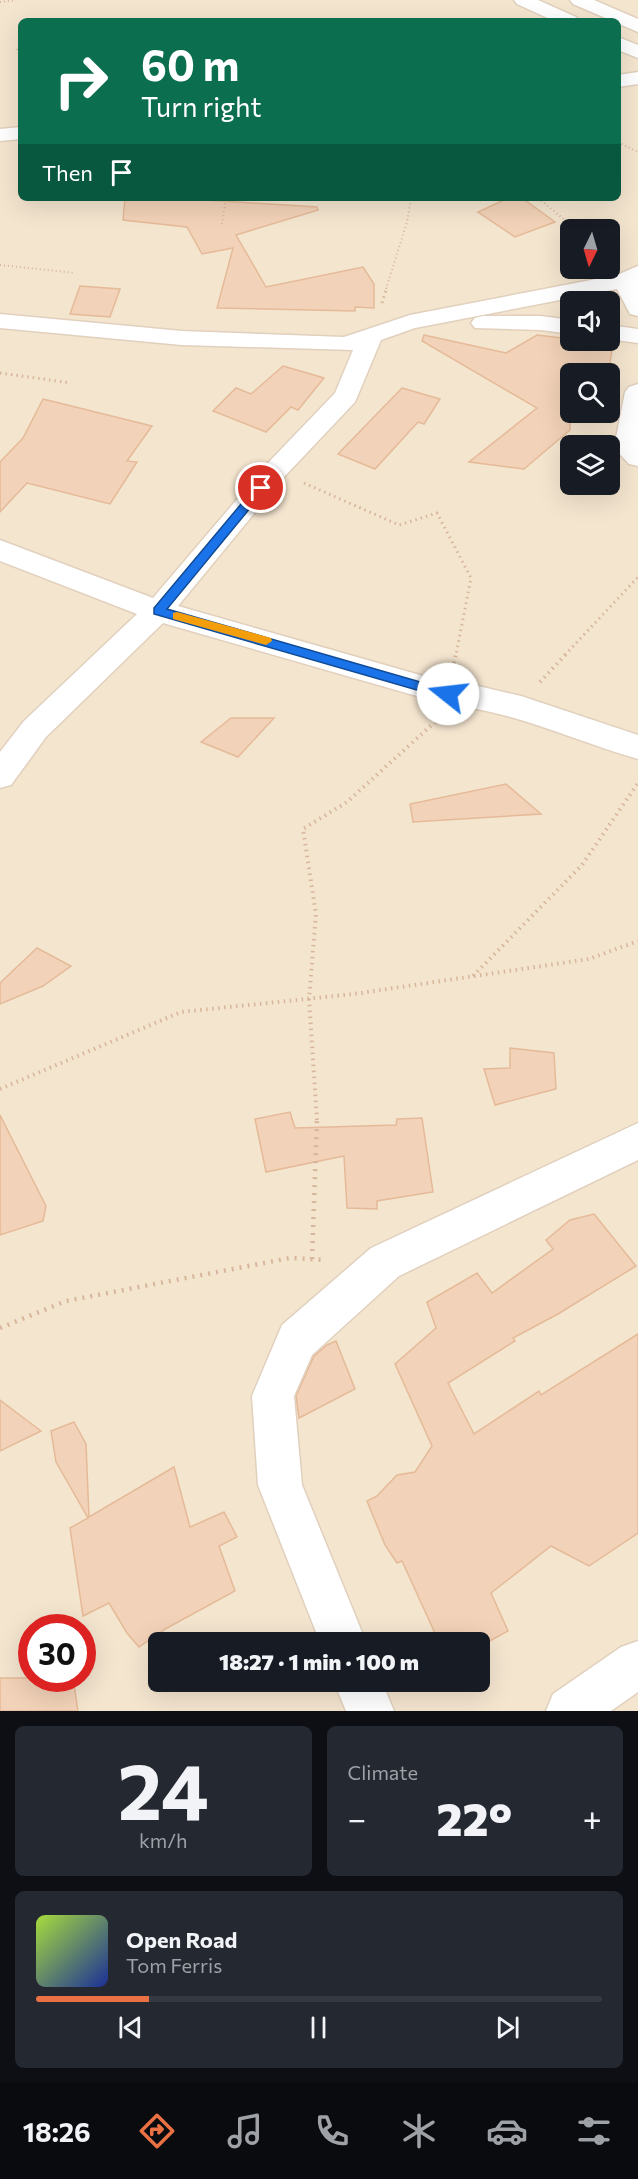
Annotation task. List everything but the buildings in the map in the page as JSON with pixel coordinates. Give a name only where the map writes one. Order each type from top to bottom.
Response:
[{"type":"street","points":[[523,0],[562,18]]},
{"type":"street","points":[[579,0],[620,18]]},
{"type":"street","points":[[621,19],[638,26]]},
{"type":"street","points":[[621,44],[638,52]]},
{"type":"street","points":[[621,68],[638,65]]},
{"type":"street","points":[[621,81],[638,78]]},
{"type":"street","points":[[0,135],[18,133]]},
{"type":"street","points":[[0,149],[18,147]]},
{"type":"street","points":[[0,321],[182,338],[346,344],[410,322],[631,277],[638,309]]},
{"type":"street","points":[[410,322],[541,323],[560,326]]},
{"type":"street","points":[[620,334],[638,336]]},
{"type":"street","points":[[0,776],[35,729],[158,611],[276,470],[346,396],[372,335]]},
{"type":"street","points":[[638,392],[627,448],[638,458]]},
{"type":"street","points":[[0,550],[158,611],[457,694],[519,704],[612,741],[638,747]]},
{"type":"street","points":[[339,1632],[280,1485],[273,1396],[297,1340],[385,1262],[638,1141]]},
{"type":"street","points":[[570,1711],[638,1664]]},
{"type":"street","points":[[362,1692],[370,1711]]},
{"type":"path","points":[[0,2],[16,0]]},
{"type":"path","points":[[621,144],[638,152]]},
{"type":"path","points":[[222,224],[226,201]]},
{"type":"path","points":[[372,335],[407,222],[410,201]]},
{"type":"path","points":[[542,201],[564,219]]},
{"type":"path","points":[[0,265],[75,273]]},
{"type":"path","points":[[0,373],[71,383]]},
{"type":"path","points":[[276,470],[399,525],[437,513],[471,578],[457,694],[347,802],[303,828],[316,914],[309,999],[318,1140],[312,1259]]},
{"type":"path","points":[[519,704],[638,578]]},
{"type":"path","points":[[472,977],[582,865],[638,783]]},
{"type":"path","points":[[0,1089],[181,1012],[309,999],[589,959],[638,941]]},
{"type":"path","points":[[0,1328],[66,1301],[290,1258],[385,1262]]},
{"type":"shaded area","points":[[0,0],[638,0],[638,1711],[0,1711]]},
{"type":"slow traffic","points":[[177,616],[266,641]]},
{"type":"route","points":[[261,488],[158,611],[448,694]]}]
